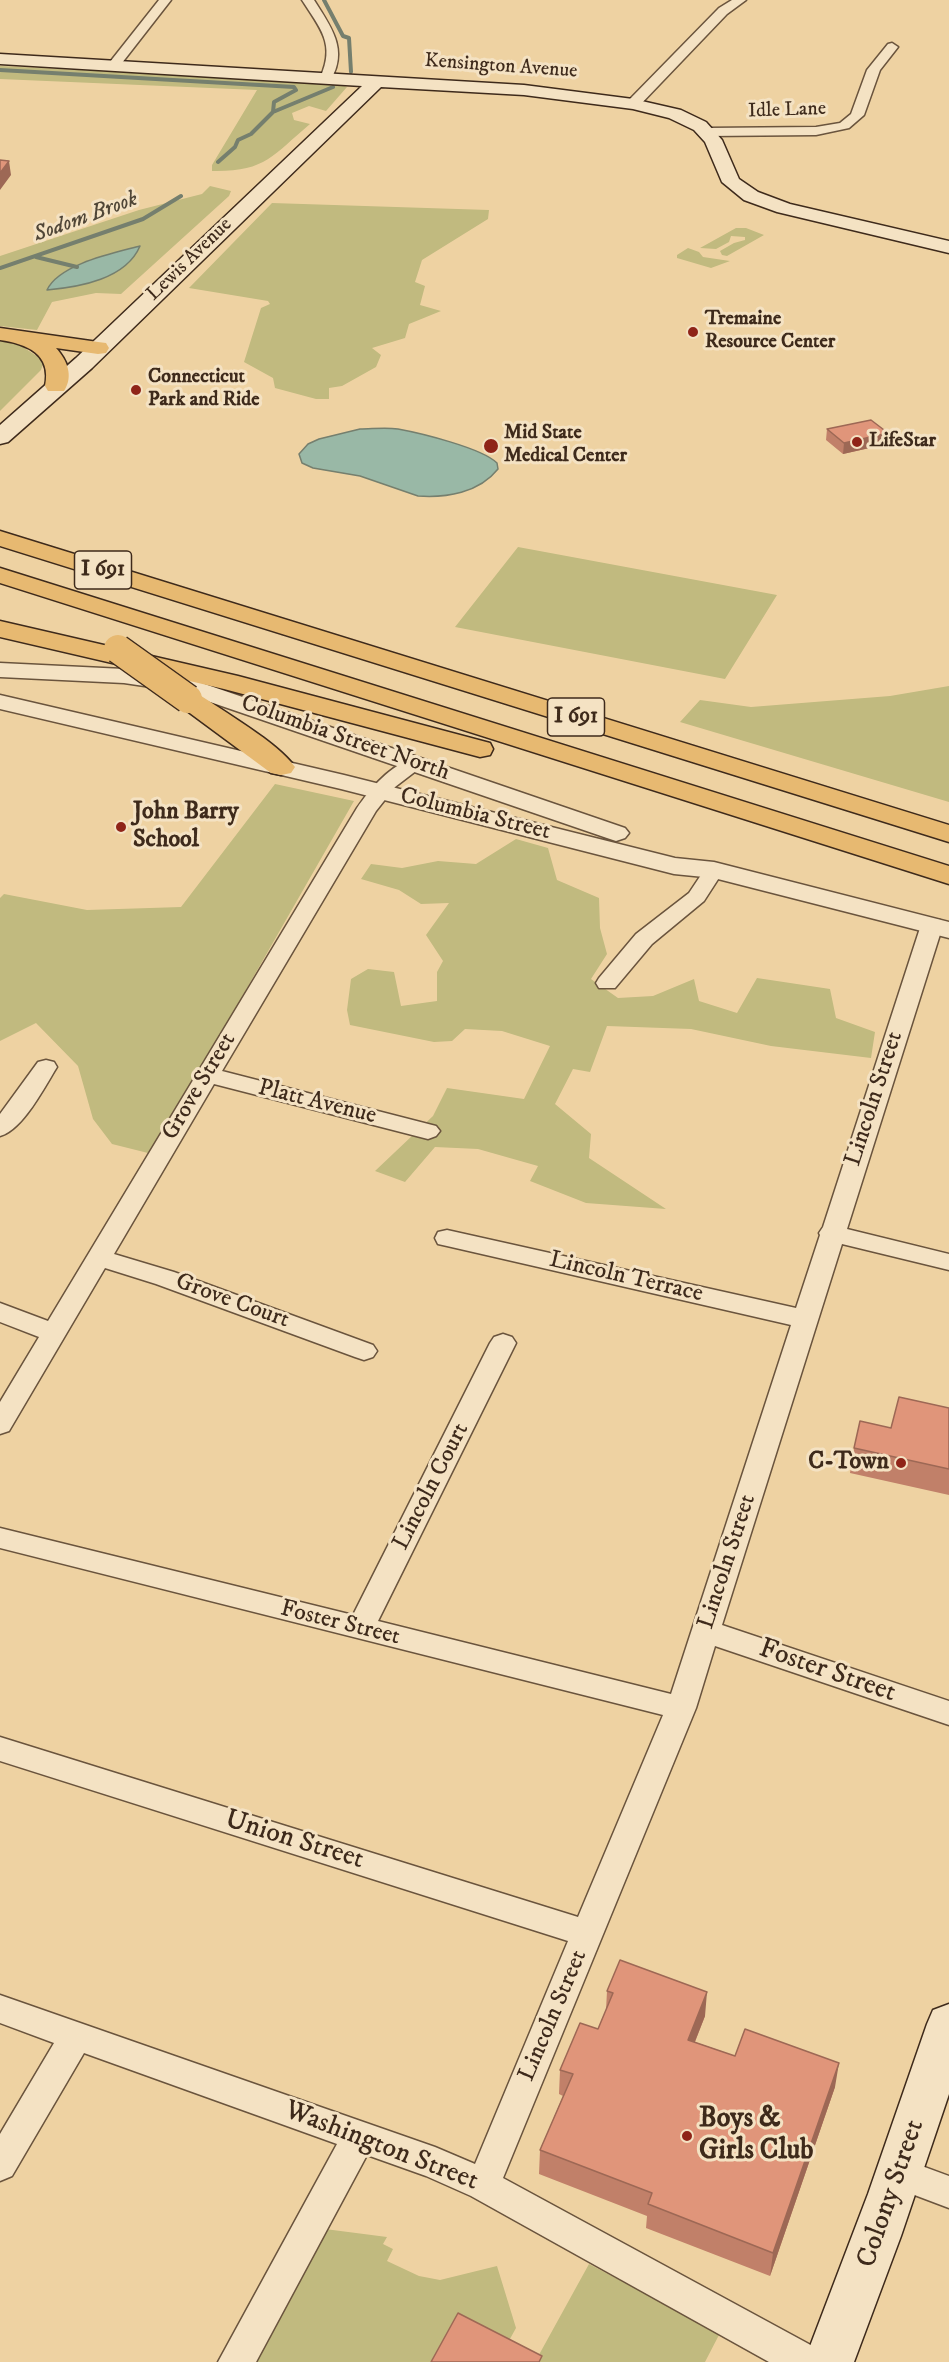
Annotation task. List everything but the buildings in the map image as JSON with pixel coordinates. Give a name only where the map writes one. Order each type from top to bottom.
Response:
[{"type":"highway","points":[[8,335],[98,348]]},
{"type":"highway","points":[[8,335],[38,345],[56,360],[60,371],[56,386]]},
{"type":"highway","name":"I 691","points":[[1,539],[949,834]]},
{"type":"highway","name":"I 691","points":[[0,574],[949,875]]},
{"type":"highway","points":[[0,584],[66,613],[262,751],[281,768]]},
{"type":"highway","points":[[0,628],[340,711],[849,854],[907,861]]},
{"type":"main road","name":"Kensington Avenue","points":[[0,59],[524,90],[633,104],[682,117],[708,132]]},
{"type":"main road","name":"Lewis Avenue","points":[[0,436],[98,348],[377,81]]},
{"type":"main road","points":[[708,132],[731,182],[751,196],[784,208],[949,247]]},
{"type":"main road","name":"Colony Street","points":[[829,2362],[864,2277],[949,2024]]},
{"type":"street","points":[[114,65],[165,0]]},
{"type":"street","points":[[308,0],[333,46],[335,60],[326,78]]},
{"type":"street","points":[[633,104],[723,11],[740,0]]},
{"type":"street","name":"Idle Lane","points":[[708,132],[816,131],[831,130],[852,123],[861,111],[873,71],[892,47]]},
{"type":"street","name":"Columbia Street North","points":[[0,670],[124,675],[182,684],[693,859],[714,870]]},
{"type":"street","name":"Columbia Street","points":[[0,702],[380,791],[668,864],[697,870],[714,870],[940,927]]},
{"type":"street","name":"Grove Street","points":[[0,1424],[207,1075],[380,791],[396,775],[415,764]]},
{"type":"street","points":[[608,983],[644,939],[697,897],[714,870]]},
{"type":"street","name":"Lincoln Street","points":[[483,2185],[681,1708],[831,1233],[940,927]]},
{"type":"street","points":[[0,1128],[25,1100],[46,1067]]},
{"type":"street","name":"Platt Avenue","points":[[207,1075],[428,1131]]},
{"type":"street","points":[[831,1233],[949,1262]]},
{"type":"street","name":"Lincoln Terrace","points":[[447,1238],[805,1319]]},
{"type":"street","name":"Grove Court","points":[[99,1258],[165,1278],[364,1351]]},
{"type":"street","points":[[0,1312],[54,1333]]},
{"type":"street","name":"Lincoln Court","points":[[360,1629],[502,1343]]},
{"type":"street","name":"Foster Street","points":[[0,1538],[681,1708]]},
{"type":"street","name":"Foster Street","points":[[706,1631],[949,1713]]},
{"type":"street","name":"Union Street","points":[[0,1749],[589,1934]]},
{"type":"street","name":"Washington Street","points":[[0,2009],[435,2163],[483,2185],[805,2362]]},
{"type":"street","points":[[0,2164],[75,2036]]},
{"type":"street","points":[[236,2362],[359,2136]]},
{"type":"street","points":[[900,2174],[949,2192]]},
{"type":"shaded area","points":[[0,66],[335,83],[347,87],[326,111],[309,106],[292,113],[294,120],[310,124],[267,160],[244,169],[212,171],[212,165],[257,90],[0,79]]},
{"type":"shaded area","points":[[210,186],[231,191],[229,196],[121,294],[96,293],[52,302],[37,330],[0,326],[0,256],[139,210],[202,194]]},
{"type":"shaded area","points":[[272,203],[489,210],[488,219],[422,260],[415,282],[425,286],[420,305],[441,311],[409,324],[405,338],[372,348],[381,355],[376,367],[342,386],[329,388],[329,399],[316,399],[275,388],[273,378],[244,362],[261,308],[270,304],[268,301],[189,288]]},
{"type":"shaded area","points":[[736,228],[746,228],[764,235],[727,256],[722,255],[720,251],[745,240],[745,237],[731,236],[729,242],[716,249],[700,248]]},
{"type":"shaded area","points":[[140,246],[133,257],[113,274],[87,283],[47,290],[53,281],[75,266]]},
{"type":"shaded area","points":[[688,248],[699,252],[703,257],[730,261],[711,268],[677,258],[677,255]]},
{"type":"shaded area","points":[[0,341],[20,345],[44,361],[41,370],[0,411]]},
{"type":"shaded area","points":[[360,429],[398,429],[450,442],[489,457],[497,463],[498,469],[472,489],[451,495],[418,496],[360,476],[313,468],[302,463],[299,454],[308,444]]},
{"type":"shaded area","points":[[518,547],[777,595],[725,679],[455,627]]},
{"type":"shaded area","points":[[949,686],[949,802],[680,722],[700,700],[751,707],[890,696]]},
{"type":"shaded area","points":[[275,784],[354,801],[152,1154],[112,1144],[93,1119],[78,1066],[36,1023],[0,1041],[0,898],[4,894],[87,910],[181,907]]},
{"type":"shaded area","points":[[516,839],[548,848],[557,880],[599,898],[600,928],[607,954],[591,979],[618,998],[653,996],[694,979],[699,1001],[737,1013],[757,978],[830,989],[836,1018],[875,1032],[871,1058],[771,1046],[691,1029],[607,1026],[590,1072],[573,1069],[555,1104],[591,1134],[589,1158],[666,1209],[586,1203],[530,1181],[538,1166],[478,1149],[435,1147],[405,1182],[375,1171],[433,1116],[447,1088],[524,1099],[550,1046],[502,1031],[465,1029],[452,1041],[434,1042],[350,1025],[347,1010],[351,979],[368,969],[394,972],[401,1006],[437,1001],[437,972],[443,961],[426,935],[449,903],[421,904],[399,890],[361,879],[371,864],[402,868],[438,861],[476,864]]},
{"type":"shaded area","points":[[325,2229],[387,2237],[383,2244],[393,2249],[387,2261],[419,2276],[440,2280],[497,2266],[516,2328],[500,2357],[444,2362],[256,2362]]},
{"type":"shaded area","points":[[589,2264],[720,2333],[705,2362],[535,2362]]},
{"type":"waterway","name":"Sodom Brook","points":[[324,0],[343,36],[349,38],[351,72]]},
{"type":"waterway","points":[[0,70],[294,87],[296,90],[274,102],[273,112]]},
{"type":"waterway","name":"Sodom Brook","points":[[273,112],[333,87]]},
{"type":"waterway","name":"Sodom Brook","points":[[218,162],[235,147],[238,140],[251,134],[273,112]]},
{"type":"waterway","name":"Sodom Brook","points":[[0,268],[143,219],[181,196]]},
{"type":"waterway","points":[[36,257],[77,267]]},
{"type":"place","name":"Tremaine Resource Center","points":[[693,332]]},
{"type":"place","name":"Connecticut Park and Ride","points":[[136,390]]},
{"type":"place","name":"LifeStar","points":[[857,442]]},
{"type":"place","name":"Mid State Medical Center","points":[[491,446]]},
{"type":"place","name":"John Barry School","points":[[121,827]]},
{"type":"place","name":"C-Town","points":[[901,1463]]},
{"type":"place","name":"Boys & Girls Club","points":[[687,2136]]}]
